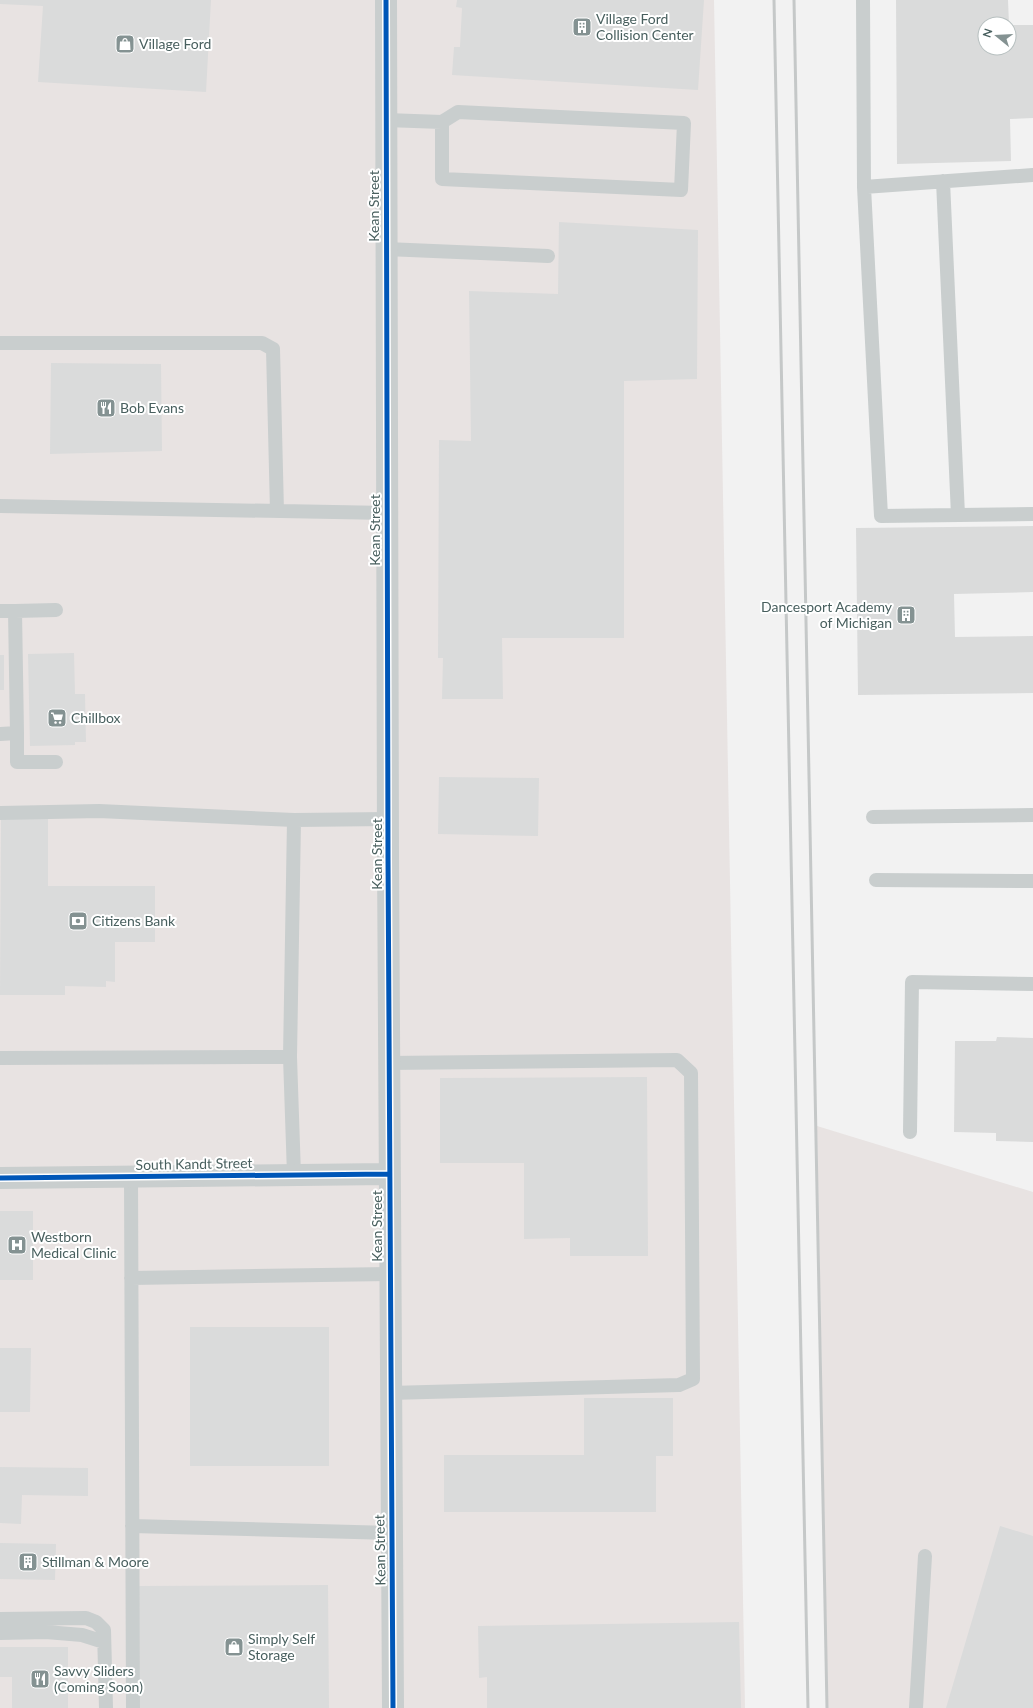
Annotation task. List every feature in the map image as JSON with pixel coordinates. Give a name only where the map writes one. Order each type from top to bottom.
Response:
[{"type":"street","name":"Kean Street","points":[[386,0],[389,819],[388,1174],[393,1708]]},
{"type":"street","name":"South Kandt Street","points":[[0,1178],[388,1174]]},
{"type":"lane","points":[[863,0],[864,187],[881,516],[1033,514]]},
{"type":"lane","points":[[386,120],[442,122],[458,112],[684,123],[682,190],[442,179],[442,122]]},
{"type":"lane","points":[[864,187],[1033,175]]},
{"type":"lane","points":[[943,181],[958,515]]},
{"type":"lane","points":[[386,249],[548,256]]},
{"type":"lane","points":[[0,343],[262,343],[273,349],[277,511]]},
{"type":"lane","points":[[0,506],[387,513]]},
{"type":"lane","points":[[0,612],[56,610]]},
{"type":"lane","points":[[15,611],[17,762],[56,762]]},
{"type":"lane","points":[[0,734],[17,733]]},
{"type":"lane","points":[[0,813],[99,811],[294,820],[389,819]]},
{"type":"lane","points":[[872,817],[1033,815]]},
{"type":"lane","points":[[294,820],[290,1057],[294,1175]]},
{"type":"lane","points":[[876,880],[1033,881]]},
{"type":"lane","points":[[910,1132],[912,982],[1033,984]]},
{"type":"lane","points":[[0,1058],[290,1057]]},
{"type":"lane","points":[[388,1063],[677,1060],[691,1073],[693,1379],[679,1385],[390,1393]]},
{"type":"lane","points":[[131,1177],[133,1708]]},
{"type":"lane","points":[[131,1278],[389,1274]]},
{"type":"lane","points":[[132,1526],[391,1533]]},
{"type":"lane","points":[[916,1708],[926,1556]]},
{"type":"lane","points":[[0,1619],[86,1618],[96,1622],[104,1630],[106,1708]]},
{"type":"lane","points":[[0,1633],[46,1632],[75,1635],[104,1642]]},
{"type":"shaded area","points":[[0,0],[714,0],[745,1708],[0,1708]]},
{"type":"shaded area","points":[[817,1126],[1033,1192],[1033,1708],[828,1708]]},
{"type":"building","name":"Village Ford","points":[[0,0],[211,0],[206,92],[38,82],[43,6],[0,4]]},
{"type":"building","name":"Village Ford Collision Center","points":[[457,0],[704,0],[698,90],[452,75],[454,47],[460,47],[462,8],[456,7]]},
{"type":"building","points":[[896,0],[1008,0],[1009,16],[977,16],[977,56],[1017,56],[1017,25],[1033,25],[1033,118],[1010,119],[1011,161],[897,164]]},
{"type":"building","points":[[559,222],[698,230],[697,379],[624,381],[624,638],[502,638],[503,699],[442,699],[443,658],[438,658],[439,440],[471,441],[469,291],[558,294]]},
{"type":"building","name":"Bob Evans","points":[[51,363],[161,364],[162,451],[50,454]]},
{"type":"building","name":"Dancesport Academy of Michigan","points":[[1033,526],[1033,592],[954,594],[955,637],[1033,636],[1033,693],[858,695],[856,528]]},
{"type":"building","name":"Chillbox","points":[[74,653],[75,694],[85,694],[86,742],[75,742],[75,745],[30,746],[28,654]]},
{"type":"building","points":[[0,655],[4,655],[4,690],[0,690]]},
{"type":"building","points":[[439,777],[539,778],[538,836],[438,834]]},
{"type":"building","name":"Citizens Bank","points":[[1,819],[48,819],[48,886],[155,886],[155,942],[115,942],[115,982],[106,981],[106,987],[65,986],[65,995],[0,995]]},
{"type":"building","points":[[997,1037],[1033,1038],[1033,1142],[996,1141],[996,1133],[954,1132],[955,1041],[996,1041]]},
{"type":"building","points":[[647,1077],[648,1256],[570,1256],[570,1238],[524,1239],[524,1163],[440,1163],[440,1078]]},
{"type":"building","name":"Westborn Medical Clinic","points":[[0,1211],[33,1211],[33,1280],[0,1280]]},
{"type":"building","points":[[190,1327],[329,1327],[329,1466],[190,1466]]},
{"type":"building","points":[[0,1348],[31,1348],[30,1412],[0,1412]]},
{"type":"building","points":[[584,1398],[673,1398],[673,1456],[656,1456],[656,1512],[444,1512],[444,1455],[584,1455]]},
{"type":"building","points":[[0,1467],[88,1468],[88,1496],[22,1495],[21,1524],[0,1523]]},
{"type":"building","points":[[1000,1526],[1033,1536],[1033,1708],[946,1708]]},
{"type":"building","name":"Stillman & Moore","points":[[0,1543],[56,1544],[55,1580],[0,1579]]},
{"type":"building","name":"Simply Self Storage","points":[[328,1585],[329,1708],[140,1708],[139,1586]]},
{"type":"building","points":[[739,1622],[741,1708],[487,1708],[487,1677],[479,1678],[478,1626]]},
{"type":"building","points":[[0,1647],[68,1647],[68,1708],[12,1708],[12,1677],[0,1677]]},
{"type":"railway","points":[[774,0],[808,1708]]},
{"type":"railway","points":[[794,0],[827,1708]]},
{"type":"cycle path","points":[[386,0],[387,640],[393,1708]]},
{"type":"cycle path","points":[[0,1178],[388,1174]]},
{"type":"place","name":"Village Ford Collision Center","points":[[582,27]]},
{"type":"place","name":"Village Ford","points":[[125,44]]},
{"type":"place","name":"Bob Evans","points":[[106,408]]},
{"type":"place","name":"Dancesport Academy of Michigan","points":[[906,615]]},
{"type":"place","name":"Chillbox","points":[[57,718]]},
{"type":"place","name":"Citizens Bank","points":[[78,921]]},
{"type":"place","name":"Westborn Medical Clinic","points":[[17,1245]]},
{"type":"place","name":"Stillman & Moore","points":[[28,1562]]},
{"type":"place","name":"Simply Self Storage","points":[[234,1647]]},
{"type":"place","name":"Savvy Sliders (Coming Soon)","points":[[40,1679]]}]
